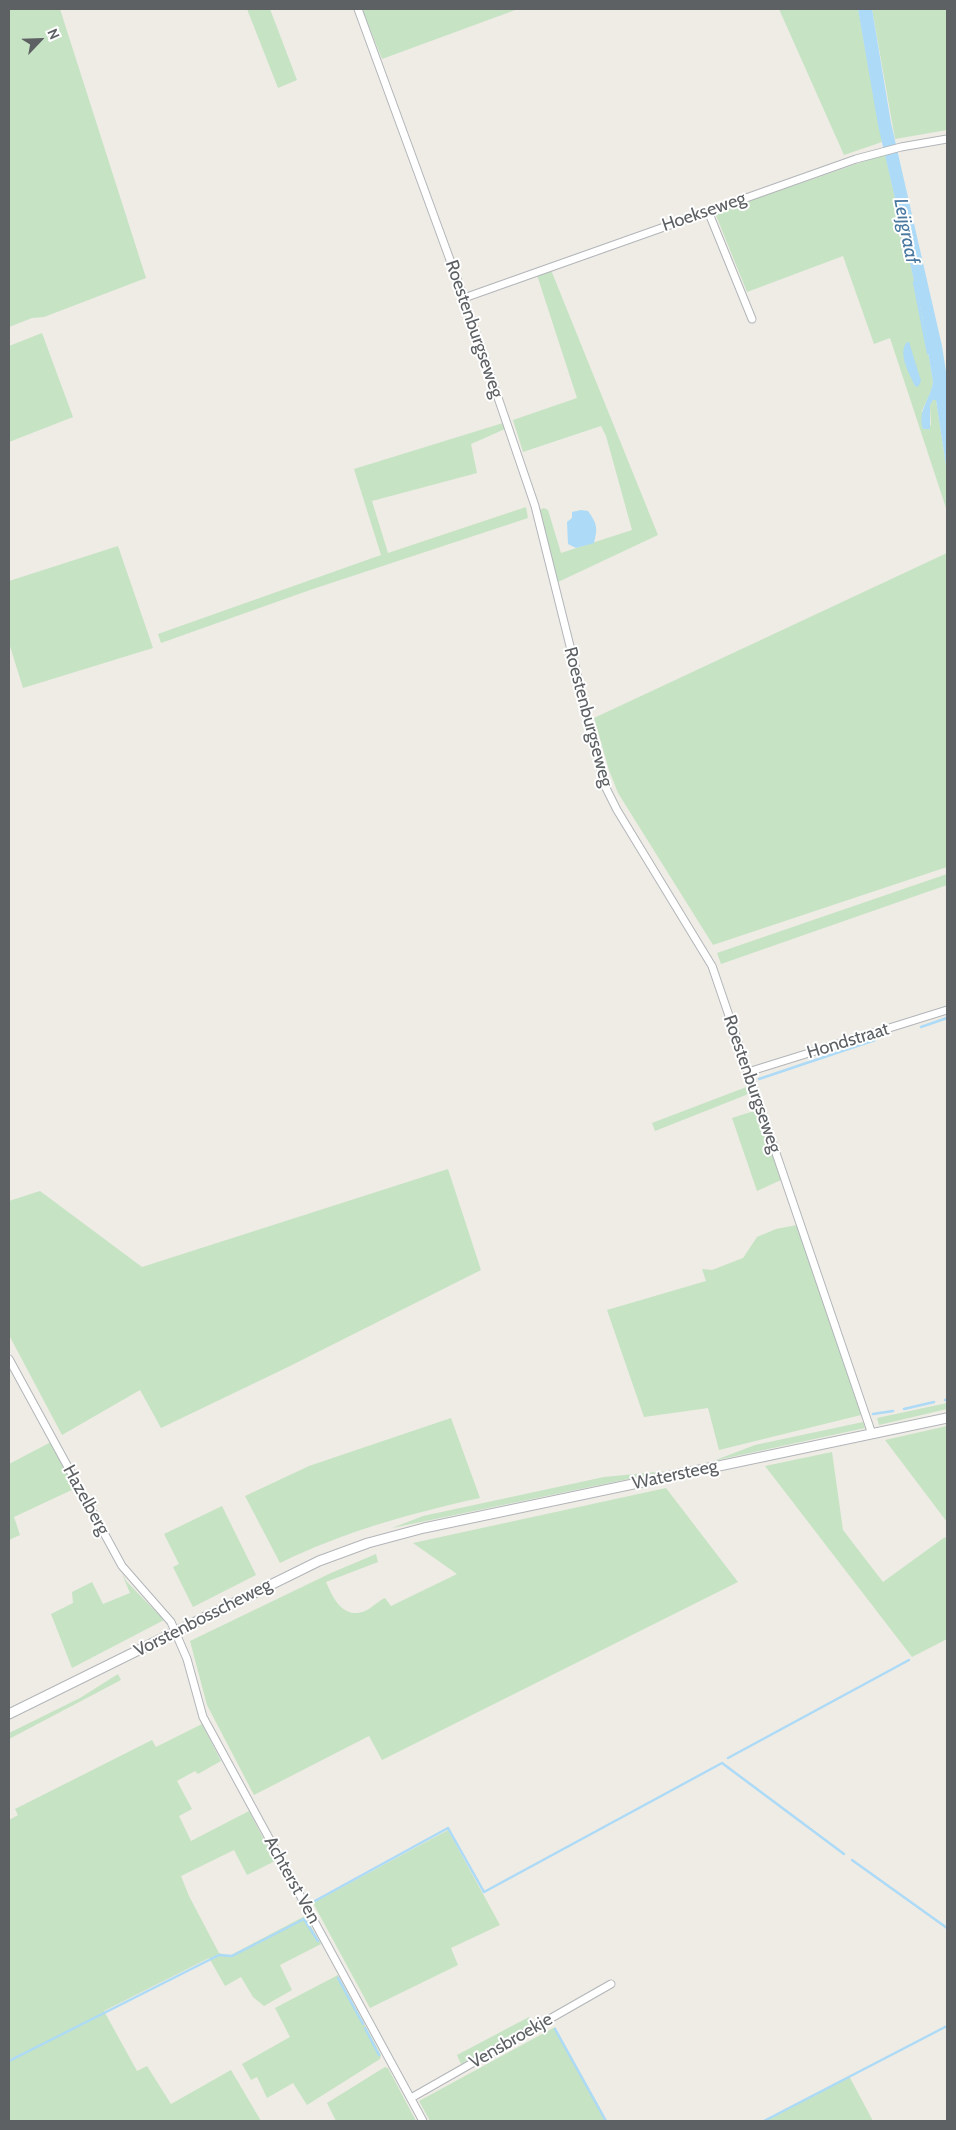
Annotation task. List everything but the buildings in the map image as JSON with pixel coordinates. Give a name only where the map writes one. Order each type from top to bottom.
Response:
[{"type":"street","name":"Roestenburgseweg","points":[[358,9],[464,298],[535,506],[605,786],[617,810],[712,966],[872,1434]]},
{"type":"street","name":"Hoekseweg","points":[[464,298],[881,152],[947,139]]},
{"type":"street","points":[[708,211],[752,319]]},
{"type":"street","name":"Hondstraat","points":[[748,1072],[947,1010]]},
{"type":"street","name":"Hazelberg","points":[[9,1358],[122,1566],[164,1613],[176,1632]]},
{"type":"street","name":"Watersteeg","points":[[402,1533],[947,1418]]},
{"type":"street","name":"Vorstenbosscheweg","points":[[9,1714],[319,1561],[402,1533]]},
{"type":"street","name":"Achterst Ven","points":[[176,1632],[187,1659],[203,1717],[423,2121]]},
{"type":"street","name":"Vensbroekje","points":[[411,2098],[611,1984]]},
{"type":"green space","points":[[9,9],[60,9],[146,278],[44,317],[32,318],[9,327]]},
{"type":"green space","points":[[247,9],[270,9],[297,80],[278,88]]},
{"type":"green space","points":[[362,9],[518,9],[382,59]]},
{"type":"green space","points":[[779,9],[858,9],[882,142],[844,155]]},
{"type":"green space","points":[[872,9],[947,9],[947,130],[895,139]]},
{"type":"green space","points":[[885,154],[922,315],[933,382],[922,411],[931,426],[930,405],[933,400],[936,400],[947,472],[947,511],[890,338],[874,344],[843,256],[747,292],[715,213]]},
{"type":"green space","points":[[551,270],[658,535],[558,582],[539,510],[544,508],[548,510],[561,553],[632,530],[606,436],[601,426],[523,452],[513,420],[577,398],[537,275]]},
{"type":"green space","points":[[42,333],[73,417],[9,442],[9,346]]},
{"type":"green space","points":[[503,423],[505,429],[471,444],[477,473],[372,501],[388,553],[526,507],[528,518],[310,590],[161,643],[158,634],[381,555],[354,469]]},
{"type":"green space","points":[[118,546],[153,648],[23,688],[9,643],[9,581]]},
{"type":"green space","points":[[947,553],[947,867],[713,945],[618,793],[609,770],[594,718]]},
{"type":"green space","points":[[947,874],[947,885],[721,964],[717,953]]},
{"type":"green space","points":[[749,1086],[751,1093],[655,1131],[652,1123]]},
{"type":"green space","points":[[754,1111],[758,1112],[781,1180],[757,1191],[732,1118]]},
{"type":"green space","points":[[448,1169],[481,1270],[288,1367],[161,1428],[140,1390],[62,1435],[9,1335],[9,1201],[40,1191],[142,1267]]},
{"type":"green space","points":[[797,1225],[861,1415],[719,1450],[708,1408],[644,1417],[607,1310],[706,1281],[702,1269],[712,1270],[743,1258],[757,1237],[776,1229]]},
{"type":"green space","points":[[947,1403],[947,1409],[879,1425],[877,1418]]},
{"type":"green space","points":[[451,1418],[480,1498],[378,1524],[328,1542],[280,1563],[245,1496],[309,1466]]},
{"type":"green space","points":[[863,1422],[865,1428],[713,1461],[755,1445]]},
{"type":"green space","points":[[947,1426],[947,1522],[885,1440]]},
{"type":"green space","points":[[51,1442],[76,1488],[14,1517],[20,1535],[9,1540],[9,1464]]},
{"type":"green space","points":[[832,1452],[843,1530],[883,1582],[945,1537],[947,1540],[947,1639],[912,1657],[765,1466]]},
{"type":"green space","points":[[667,1471],[392,1528],[423,1516],[604,1477]]},
{"type":"green space","points":[[666,1488],[738,1582],[382,1760],[369,1736],[254,1795],[207,1705],[190,1641],[331,1573],[376,1554],[378,1562],[326,1582],[340,1606],[351,1613],[365,1611],[385,1598],[391,1606],[457,1574],[413,1543]]},
{"type":"green space","points":[[222,1506],[256,1575],[193,1607],[173,1567],[179,1564],[164,1534]]},
{"type":"green space","points":[[122,1574],[127,1582],[164,1620],[72,1668],[51,1614],[73,1603],[72,1592],[92,1582],[103,1604],[130,1593]]},
{"type":"green space","points":[[118,1674],[121,1680],[9,1739],[9,1733],[80,1698]]},
{"type":"green space","points":[[202,1724],[221,1761],[198,1774],[195,1771],[177,1781],[192,1809],[179,1816],[191,1841],[249,1811],[275,1861],[247,1875],[234,1850],[181,1876],[189,1896],[219,1953],[229,1956],[305,1916],[321,1944],[280,1965],[292,1990],[264,2006],[253,1997],[241,1977],[225,1986],[209,1958],[104,2011],[137,2071],[147,2066],[171,2104],[231,2070],[261,2121],[9,2121],[9,1820],[18,1815],[15,1809],[152,1740],[156,1747]]},
{"type":"green space","points":[[448,1830],[500,1925],[451,1948],[458,1965],[370,2008],[313,1903]]},
{"type":"green space","points":[[338,1975],[381,2055],[380,2059],[307,2105],[293,2083],[267,2098],[257,2077],[251,2080],[242,2064],[290,2037],[275,2008]]},
{"type":"green space","points":[[529,2017],[533,2025],[461,2064],[457,2055]]},
{"type":"green space","points":[[555,2027],[607,2121],[430,2121],[419,2101]]},
{"type":"green space","points":[[385,2067],[388,2068],[416,2121],[336,2121],[327,2103]]},
{"type":"green space","points":[[849,2076],[873,2121],[762,2121]]},
{"type":"water","points":[[858,9],[872,9],[891,123],[942,346],[947,378],[947,472],[936,400],[933,400],[930,405],[930,429],[923,429],[923,410],[933,382],[922,315],[878,125]]},
{"type":"water","points":[[907,342],[909,342],[921,381],[918,387],[915,386],[904,358],[903,352]]},
{"type":"water","points":[[588,511],[591,515],[596,526],[596,533],[594,543],[576,548],[568,544],[567,522],[572,518],[572,512]]},
{"type":"waterway","name":"Leijgraaf","points":[[914,282],[928,353]]},
{"type":"waterway","points":[[921,1027],[947,1018]]},
{"type":"waterway","points":[[759,1079],[875,1040]]},
{"type":"waterway","points":[[904,1409],[934,1402]]},
{"type":"waterway","points":[[873,1414],[893,1411]]},
{"type":"waterway","points":[[728,1758],[909,1660]]},
{"type":"waterway","points":[[313,1902],[448,1828],[484,1892],[722,1763],[844,1854]]},
{"type":"waterway","points":[[852,1860],[947,1928]]},
{"type":"waterway","points":[[9,2061],[219,1955],[232,1956],[304,1919],[318,1941]]},
{"type":"waterway","points":[[338,1978],[363,2024]]},
{"type":"waterway","points":[[764,2121],[947,2026]]},
{"type":"waterway","points":[[365,2028],[379,2055]]},
{"type":"waterway","points":[[555,2029],[606,2121]]}]
